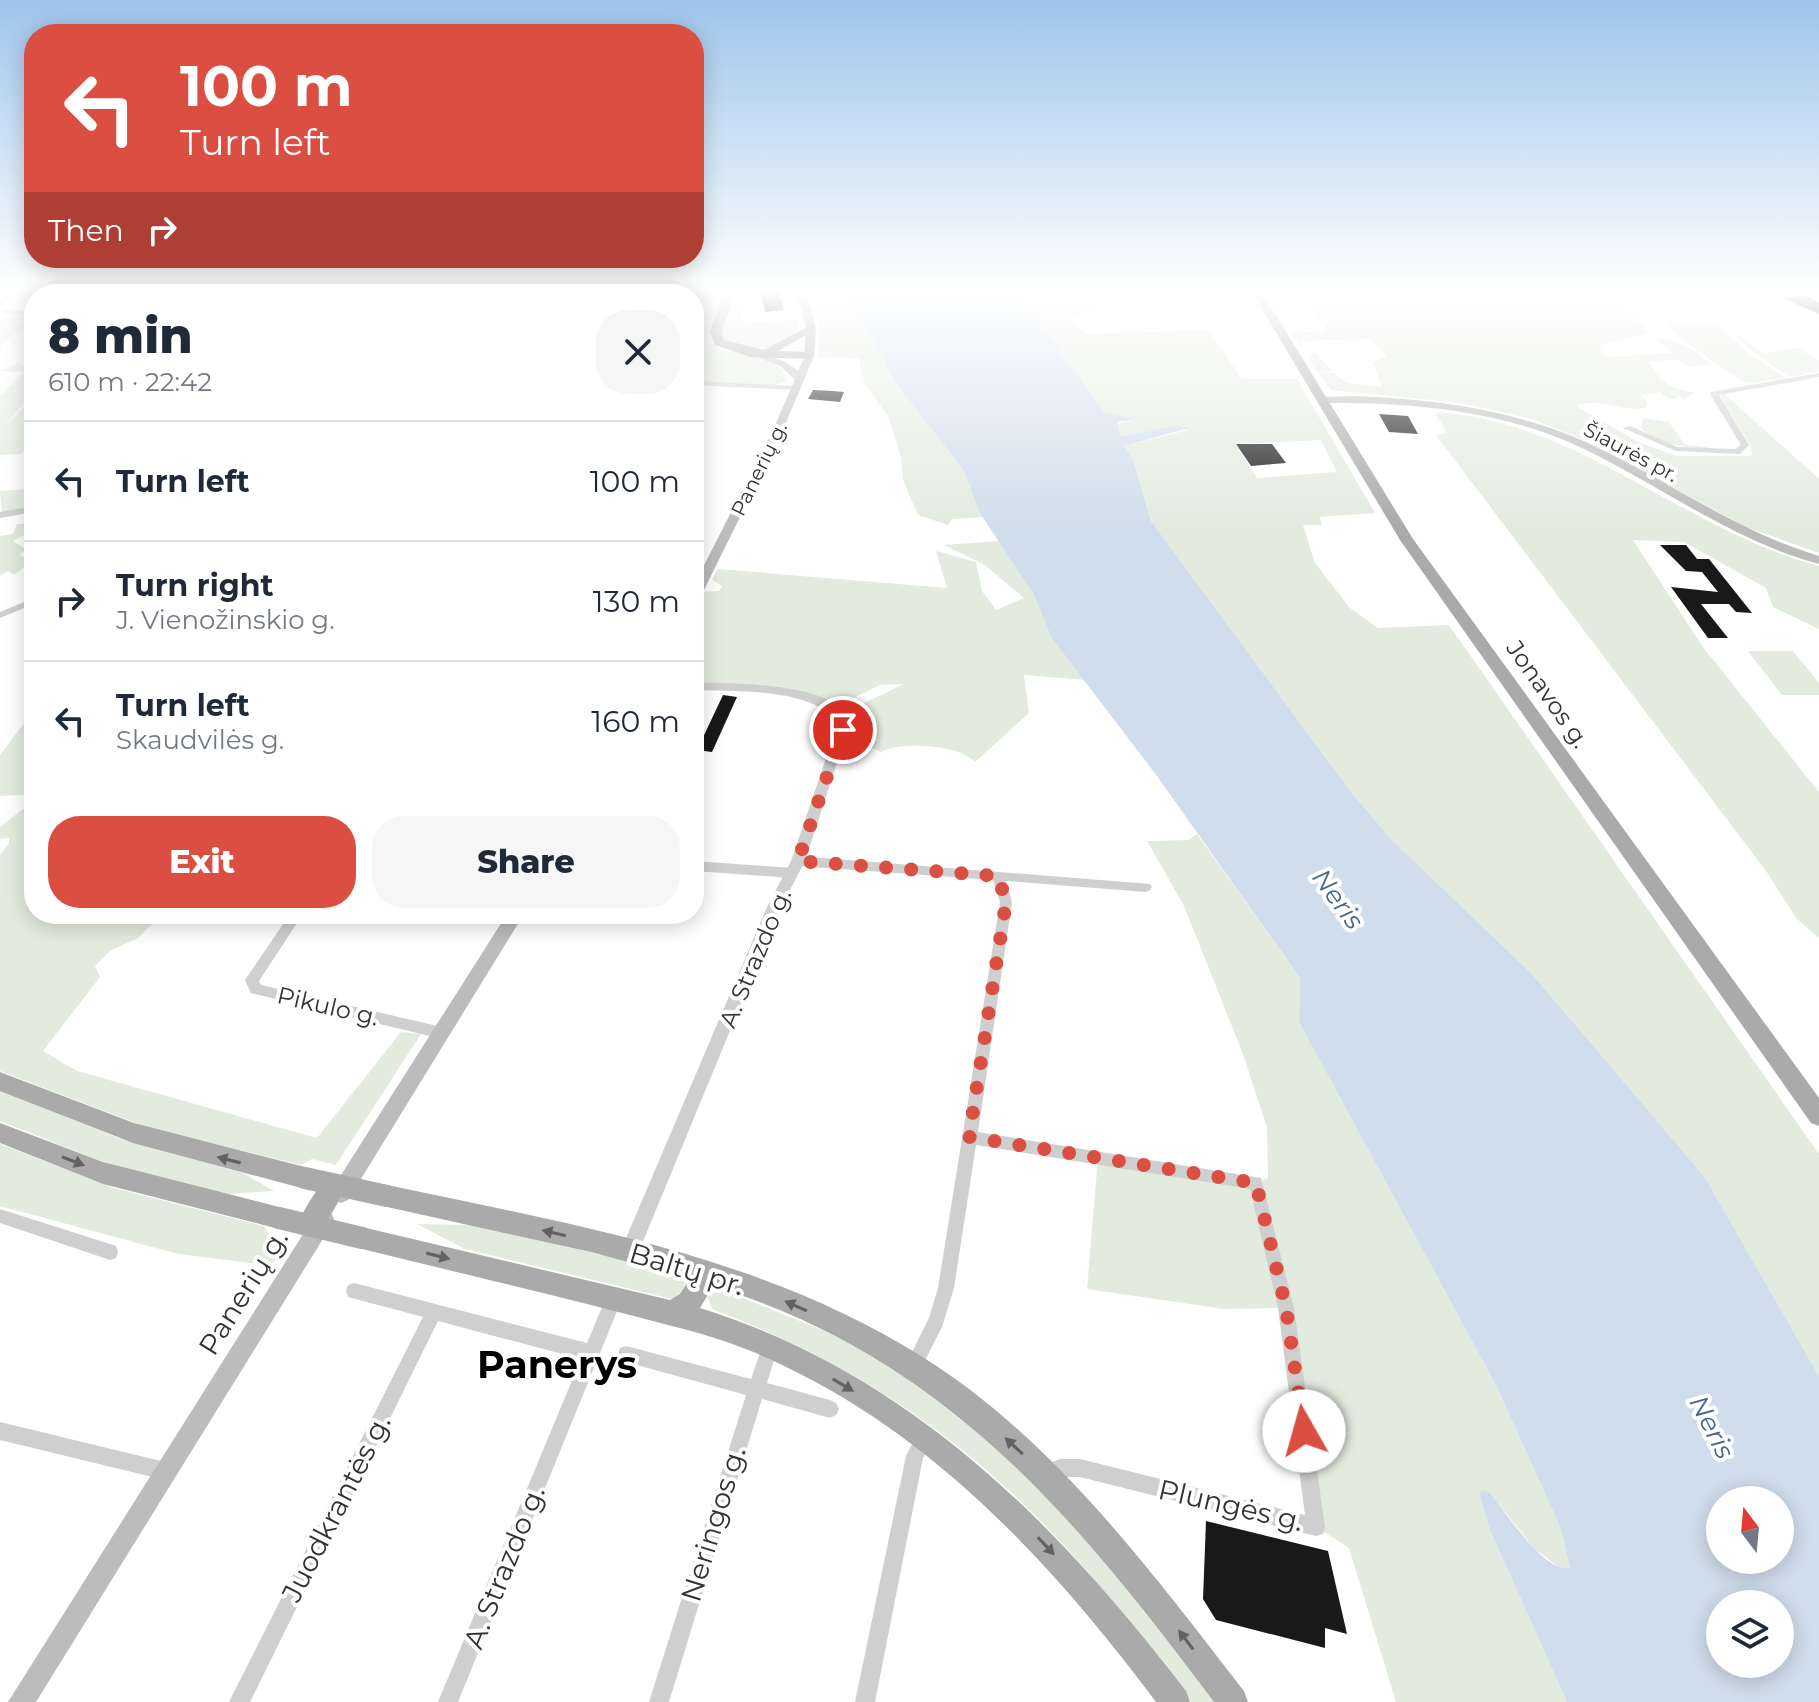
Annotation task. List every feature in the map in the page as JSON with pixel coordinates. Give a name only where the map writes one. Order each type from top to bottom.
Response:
[{"type":"main road","points":[[787,368],[799,384]]},
{"type":"main road","name":"Panerių g.","points":[[704,578],[805,368]]},
{"type":"main road","name":"Jonavos g.","points":[[1303,368],[1407,540],[1819,1116]]},
{"type":"main road","name":"Šiaurės pr.","points":[[1322,400],[1457,408],[1530,424],[1586,446],[1751,536],[1819,560]]},
{"type":"main road","name":"Panerių g.","points":[[21,1702],[510,924]]},
{"type":"main road","name":"Baltų pr.","points":[[0,1081],[133,1133],[305,1178],[630,1250],[707,1273],[789,1303],[860,1335],[913,1366],[969,1406],[1042,1474],[1149,1591],[1233,1702]]},
{"type":"main road","name":"Baltų pr.","points":[[0,1133],[103,1173],[670,1313],[770,1347],[837,1381],[926,1436],[1038,1537],[1111,1617],[1175,1702]]},
{"type":"main road","points":[[309,1226],[335,1185]]},
{"type":"main road","points":[[670,1313],[689,1303],[707,1273]]},
{"type":"street","points":[[1627,428],[1676,449],[1737,452],[1745,445],[1714,394],[1819,375]]},
{"type":"street","points":[[704,383],[799,384]]},
{"type":"street","points":[[0,515],[24,511]]},
{"type":"street","points":[[0,615],[24,605]]},
{"type":"street","name":"A. Strazdo g.","points":[[630,1250],[795,867],[843,730],[842,715],[832,705],[800,696],[704,687]]},
{"type":"street","points":[[704,866],[998,876],[1146,887]]},
{"type":"street","points":[[913,1366],[936,1321],[946,1288],[1006,902],[998,876]]},
{"type":"street","name":"Pikulo g.","points":[[290,924],[252,980],[256,989],[442,1033]]},
{"type":"street","name":"Plungės g.","points":[[969,1137],[1256,1183],[1286,1308],[1316,1527],[1080,1468],[1060,1468],[1042,1474]]},
{"type":"street","points":[[0,1216],[110,1252]]},
{"type":"street","points":[[354,1291],[592,1353]]},
{"type":"street","name":"A. Strazdo g.","points":[[448,1702],[614,1299]]},
{"type":"street","name":"Juodkrantės g.","points":[[239,1702],[433,1314]]},
{"type":"street","name":"Neringos g.","points":[[659,1702],[770,1347]]},
{"type":"street","points":[[626,1354],[830,1409]]},
{"type":"street","points":[[0,1431],[165,1471]]},
{"type":"street","points":[[865,1702],[915,1456],[926,1436]]},
{"type":"shaded area","points":[[6,368],[24,368],[24,372],[0,371]]},
{"type":"shaded area","points":[[704,368],[780,368],[786,381],[776,385],[704,382]]},
{"type":"shaded area","points":[[861,368],[888,368],[895,382],[964,471],[983,517],[952,519],[948,525],[918,515],[903,480],[901,457],[888,416],[864,383]]},
{"type":"shaded area","points":[[1073,368],[1235,368],[1242,379],[1297,379],[1375,513],[1320,517],[1321,525],[1303,525],[1315,563],[1350,608],[1378,628],[1449,625],[1819,1154],[1819,1376],[1704,1176],[1532,974],[1392,840],[1351,792],[1151,521],[1132,457],[1124,446],[1188,430],[1177,426],[1120,436],[1115,424],[1137,419],[1105,413]],"holes":[[[1321,440],[1337,472],[1257,478],[1235,444]]]},
{"type":"shaded area","points":[[1315,368],[1330,368],[1332,371],[1320,373],[1333,373],[1347,383],[1382,387],[1375,368],[1654,368],[1667,384],[1695,392],[1685,399],[1673,393],[1678,398],[1669,399],[1660,392],[1640,395],[1648,402],[1645,408],[1602,403],[1576,406],[1636,441],[1676,456],[1752,456],[1750,445],[1721,397],[1724,394],[1819,479],[1819,553],[1746,527],[1593,444],[1533,419],[1462,403],[1331,390]]},
{"type":"shaded area","points":[[1724,368],[1771,368],[1786,378],[1753,383],[1742,381]]},
{"type":"shaded area","points":[[1776,368],[1819,368],[1819,372],[1789,377]]},
{"type":"shaded area","points":[[24,372],[24,403],[7,424],[24,407],[24,451],[21,454],[0,455],[0,396]]},
{"type":"shaded area","points":[[1435,412],[1488,420],[1537,435],[1584,455],[1722,528],[1769,549],[1819,566],[1819,629],[1773,607],[1766,588],[1684,542],[1633,540],[1703,647],[1819,792],[1819,938],[1797,919],[1766,871],[1436,435],[1447,433]]},
{"type":"shaded area","points":[[1643,418],[1669,422],[1685,445],[1708,447],[1710,450],[1674,445],[1657,439],[1642,429]]},
{"type":"shaded area","points":[[24,489],[24,509],[2,512],[0,491]]},
{"type":"shaded area","points":[[24,523],[24,535],[13,541],[24,548],[19,554],[24,557],[24,567],[14,575],[9,571],[0,575],[0,536],[13,534],[17,524]]},
{"type":"shaded area","points":[[999,541],[1034,595],[1051,637],[1084,680],[1024,675],[1029,713],[975,762],[944,748],[915,746],[881,752],[863,744],[849,743],[849,721],[845,712],[904,684],[880,685],[841,704],[811,694],[704,682],[704,592],[719,591],[722,586],[712,580],[718,569],[947,588],[936,551],[976,562],[982,591],[996,610],[1024,598],[985,565],[944,545]]},
{"type":"shaded area","points":[[1748,651],[1793,651],[1819,683],[1819,695],[1782,695]]},
{"type":"shaded area","points":[[24,723],[24,795],[0,796],[0,755]]},
{"type":"shaded area","points":[[23,809],[24,924],[152,924],[138,938],[110,951],[95,966],[100,977],[43,1051],[77,1071],[317,1138],[401,1032],[421,1034],[336,1165],[312,1159],[301,1165],[149,1128],[0,1071],[0,855],[9,838],[0,839],[0,827]]},
{"type":"shaded area","points":[[1197,834],[1300,978],[1299,1022],[1497,1387],[1561,1529],[1570,1568],[1562,1570],[1534,1548],[1490,1493],[1490,1530],[1567,1702],[1396,1702],[1349,1548],[1316,1527],[1286,1308],[1224,1309],[1087,1289],[1098,1158],[1256,1183],[1268,1178],[1267,1128],[1243,1054],[1184,906],[1147,841],[1188,840]]},
{"type":"shaded area","points":[[0,1090],[118,1138],[243,1173],[274,1191],[229,1194],[176,1184],[98,1160],[0,1121]]},
{"type":"shaded area","points":[[0,1144],[114,1188],[264,1226],[269,1235],[288,1240],[274,1262],[266,1265],[178,1254],[0,1206]]},
{"type":"shaded area","points":[[417,1224],[478,1225],[688,1276],[691,1284],[676,1300],[465,1249]]},
{"type":"shaded area","points":[[720,1289],[825,1331],[876,1357],[961,1414],[1097,1547],[1215,1702],[1191,1702],[1089,1574],[1038,1518],[983,1467],[925,1421],[861,1380],[790,1343],[712,1309],[707,1296]]},
{"type":"water","name":"Neris","points":[[888,368],[1073,368],[1105,413],[1138,419],[1117,422],[1120,436],[1177,426],[1189,428],[1124,446],[1132,457],[1151,521],[1351,792],[1392,840],[1532,974],[1704,1176],[1819,1376],[1819,1702],[1567,1702],[1490,1530],[1479,1492],[1490,1493],[1527,1540],[1549,1562],[1560,1568],[1570,1568],[1561,1529],[1497,1387],[1299,1022],[1300,978],[1157,776],[1051,637],[1034,595],[980,513],[964,471],[895,382]]},
{"type":"building","points":[[813,390],[844,392],[840,402],[808,399]]},
{"type":"building","points":[[1379,414],[1408,416],[1418,434],[1389,432]]},
{"type":"building","points":[[1236,444],[1272,444],[1286,463],[1251,466]]},
{"type":"building","points":[[1660,545],[1686,545],[1697,559],[1709,559],[1752,613],[1736,612],[1729,604],[1701,604],[1728,638],[1708,638],[1671,587],[1718,592],[1702,572],[1686,571]]},
{"type":"building","points":[[723,695],[737,697],[712,752],[704,751],[704,735]]},
{"type":"building","points":[[1206,1521],[1328,1551],[1347,1634],[1325,1628],[1325,1648],[1216,1620],[1203,1599]]},
{"type":"district","name":"Panerys","points":[[557,1364]]},
{"type":"route","points":[[843,730],[798,861],[998,876],[1006,902],[969,1137],[1256,1183],[1267,1218],[1286,1308],[1304,1431]]}]
